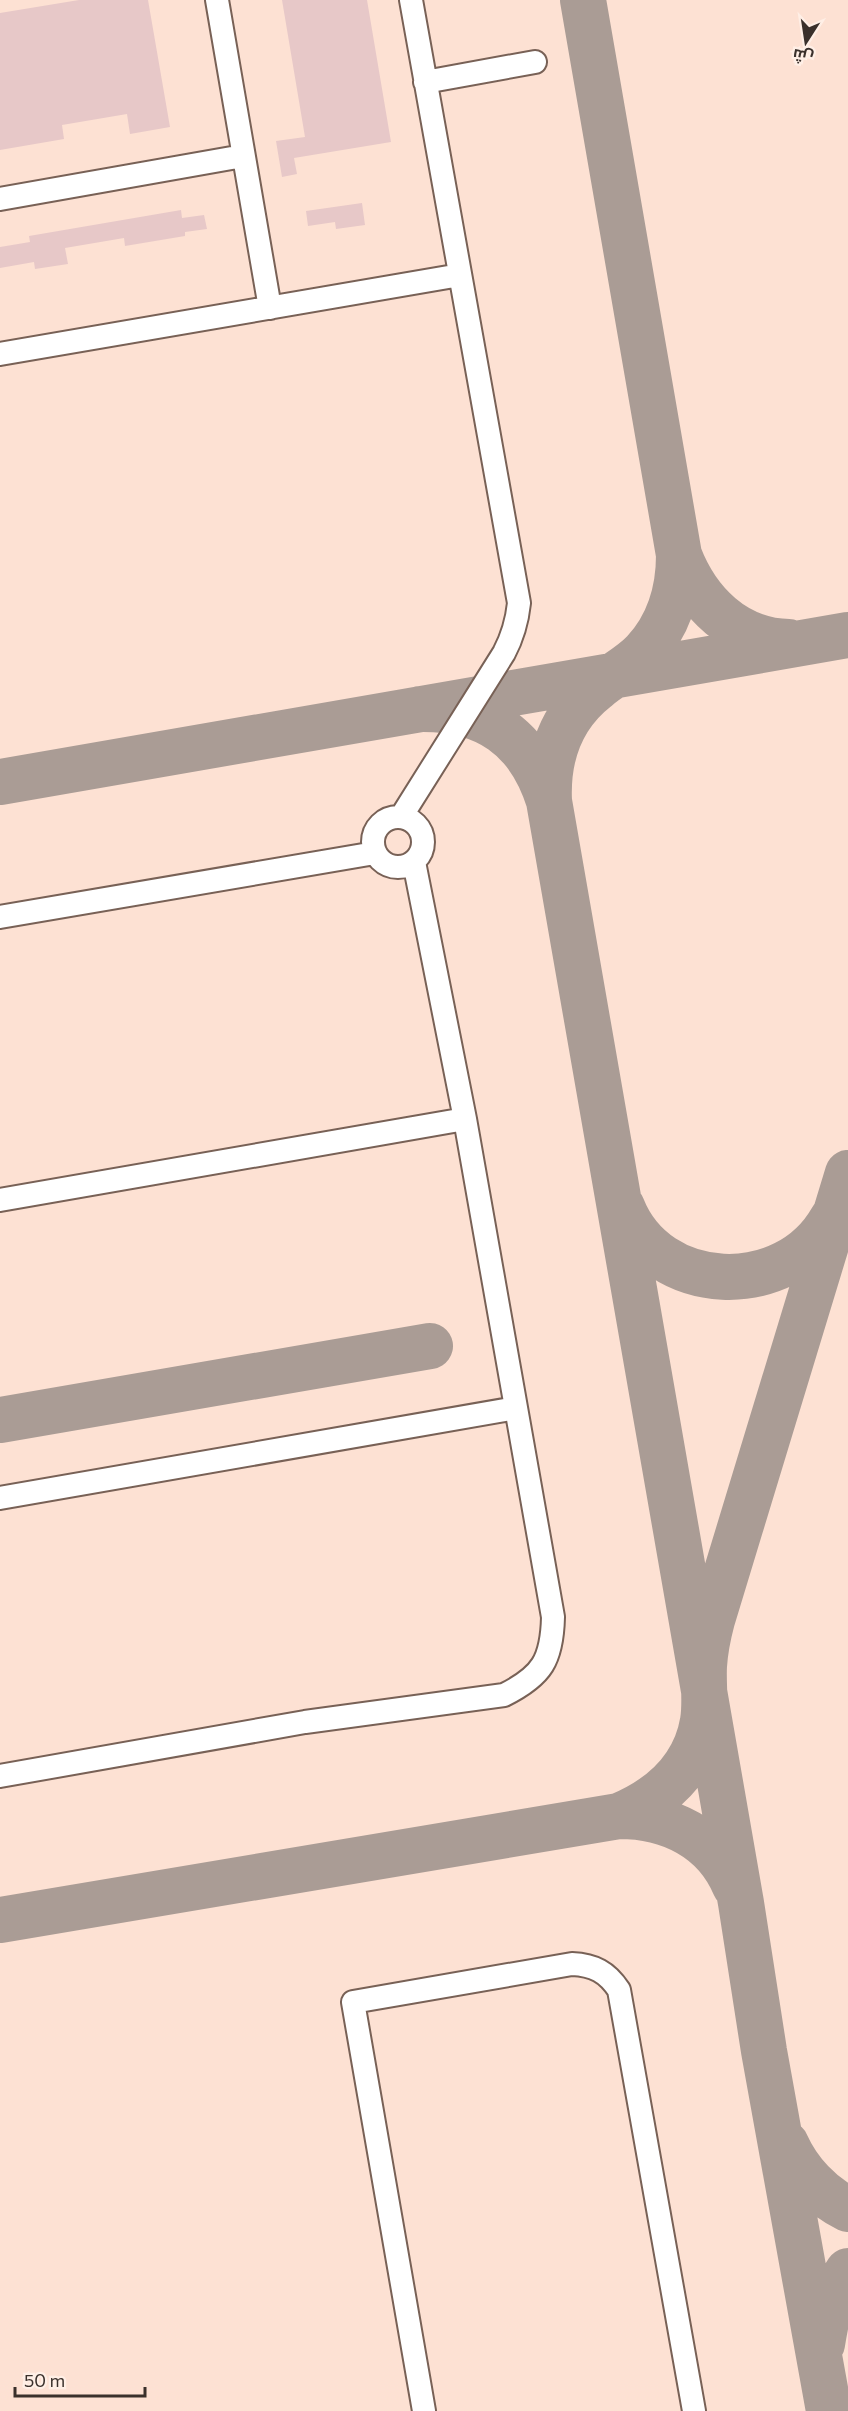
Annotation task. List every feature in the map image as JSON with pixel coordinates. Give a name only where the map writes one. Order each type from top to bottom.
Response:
[{"type":"lane","points":[[217,0],[270,308]]},
{"type":"lane","points":[[401,817],[504,652],[518,621],[519,603],[411,0]]},
{"type":"lane","points":[[425,82],[535,63]]},
{"type":"lane","points":[[0,199],[243,156]]},
{"type":"lane","points":[[0,354],[460,275]]},
{"type":"lane","points":[[401,817],[416,825],[424,840],[420,856],[414,862],[397,868],[388,866],[375,853],[373,844],[378,827],[392,818],[401,817]]},
{"type":"lane","points":[[0,917],[375,853]]},
{"type":"lane","points":[[0,1776],[305,1722],[504,1695],[526,1684],[543,1665],[553,1642],[553,1617],[465,1119],[414,862]]},
{"type":"lane","points":[[0,1200],[465,1119]]},
{"type":"lane","points":[[0,1498],[516,1408]]},
{"type":"lane","points":[[424,2411],[353,2002],[572,1964],[589,1965],[602,1971],[619,1990],[694,2411]]},
{"type":"shaded area","points":[[0,0],[848,0],[848,2411],[0,2411]]},
{"type":"building","points":[[79,0],[148,0],[170,127],[130,134],[127,114],[62,125],[64,139],[0,150],[0,13]]},
{"type":"building","points":[[282,0],[367,0],[391,142],[294,158],[297,174],[282,177],[276,141],[305,137]]},
{"type":"building","points":[[362,203],[365,225],[336,229],[335,222],[308,226],[306,211]]},
{"type":"building","points":[[181,210],[182,218],[204,215],[207,229],[185,232],[185,236],[125,246],[124,238],[65,248],[68,264],[35,269],[34,262],[0,268],[0,247],[30,242],[29,236]]},
{"type":"taxiway","points":[[583,0],[679,555],[696,588],[720,616],[752,635],[789,642]]},
{"type":"taxiway","points":[[549,801],[554,753],[565,724],[585,699],[639,657],[653,642],[666,619],[675,594],[679,555]]},
{"type":"taxiway","points":[[0,782],[848,635]]},
{"type":"taxiway","points":[[420,709],[465,714],[485,721],[502,731],[530,759],[549,801],[741,1903],[764,2051],[829,2411]]},
{"type":"taxiway","points":[[619,1816],[649,1800],[674,1780],[693,1754],[699,1738],[704,1714],[705,1654],[712,1620],[848,1173]]},
{"type":"taxiway","points":[[622,1207],[639,1236],[663,1258],[692,1271],[723,1277],[755,1274],[785,1264],[811,1245],[832,1219]]},
{"type":"taxiway","points":[[0,1420],[430,1346]]},
{"type":"taxiway","points":[[0,1920],[619,1816],[655,1820],[688,1833],[715,1855],[735,1886]]},
{"type":"taxiway","points":[[786,2144],[797,2164],[811,2182],[838,2204],[848,2209]]},
{"type":"taxiway","points":[[822,2344],[830,2306],[848,2271]]}]
